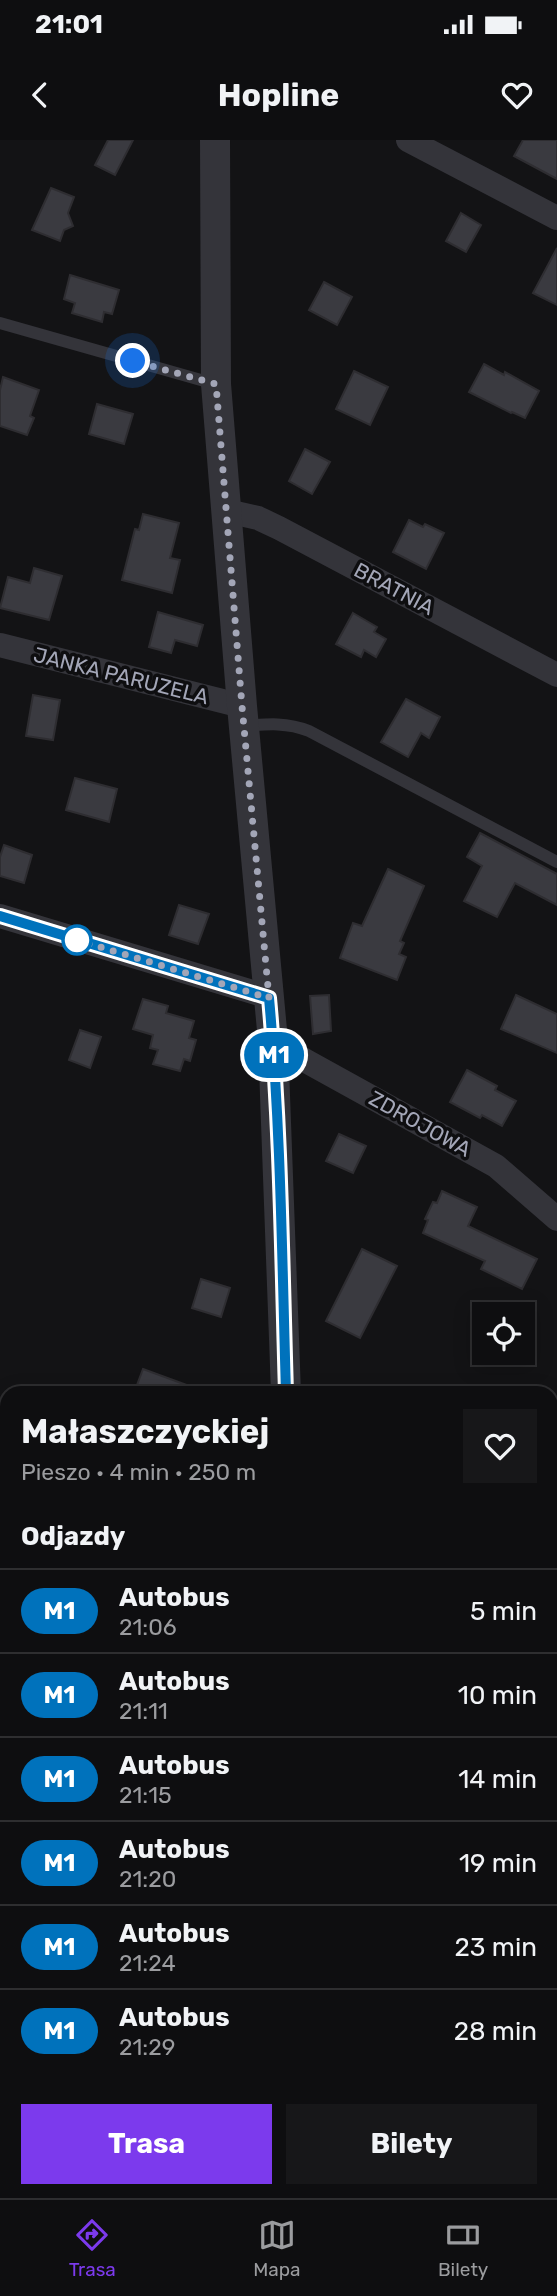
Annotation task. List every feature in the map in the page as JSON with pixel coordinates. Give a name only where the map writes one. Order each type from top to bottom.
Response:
[{"type":"street","points":[[215,140],[216,384],[242,716],[273,1041],[286,1386]]},
{"type":"street","points":[[408,140],[557,218]]},
{"type":"street","name":"BRATNIA","points":[[227,511],[258,518],[279,528],[557,675]]},
{"type":"street","name":"JANKA PARUZELA","points":[[0,645],[242,716]]},
{"type":"street","points":[[0,916],[269,998]]},
{"type":"street","name":"ZDROJOWA","points":[[273,1041],[496,1166],[557,1219]]},
{"type":"lane","points":[[0,323],[216,384]]},
{"type":"lane","points":[[242,716],[309,731],[557,862]]},
{"type":"building","points":[[108,140],[133,140],[115,175],[95,165]]},
{"type":"building","points":[[523,140],[557,140],[557,179],[514,156]]},
{"type":"building","points":[[51,188],[74,197],[68,213],[73,226],[64,230],[60,241],[32,230]]},
{"type":"building","points":[[461,213],[481,225],[466,252],[446,241]]},
{"type":"building","points":[[557,248],[557,305],[533,293]]},
{"type":"building","points":[[70,275],[119,290],[112,314],[104,312],[102,322],[72,313],[75,303],[64,299]]},
{"type":"building","points":[[324,282],[352,297],[337,325],[309,310]]},
{"type":"building","points":[[484,364],[539,391],[525,418],[469,392]]},
{"type":"building","points":[[354,371],[388,387],[370,425],[336,409]]},
{"type":"building","points":[[3,377],[39,390],[30,416],[34,418],[27,435],[0,426],[0,390]]},
{"type":"building","points":[[97,404],[133,414],[124,444],[89,434]]},
{"type":"building","points":[[305,449],[330,462],[312,494],[289,481]]},
{"type":"building","points":[[143,514],[179,523],[170,558],[180,560],[172,593],[122,580],[135,529],[139,530]]},
{"type":"building","points":[[409,520],[444,533],[426,569],[393,552]]},
{"type":"building","points":[[34,568],[62,576],[49,620],[0,608],[8,577],[30,583]]},
{"type":"building","points":[[158,612],[203,625],[197,646],[175,640],[171,653],[149,647]]},
{"type":"building","points":[[353,613],[377,627],[374,632],[386,639],[376,657],[364,650],[361,657],[336,644]]},
{"type":"building","points":[[33,695],[60,700],[53,740],[26,736]]},
{"type":"building","points":[[406,699],[440,717],[429,738],[421,733],[408,757],[381,742]]},
{"type":"building","points":[[75,778],[117,789],[109,822],[66,810]]},
{"type":"building","points":[[480,833],[557,874],[557,905],[515,883],[497,917],[464,901],[482,866],[467,857]]},
{"type":"building","points":[[4,845],[32,855],[24,883],[0,876],[0,857]]},
{"type":"building","points":[[388,869],[424,886],[400,941],[404,943],[399,954],[406,957],[397,980],[340,958],[353,923],[362,926]]},
{"type":"building","points":[[179,905],[209,914],[198,944],[169,935]]},
{"type":"building","points":[[329,995],[331,1031],[313,1034],[310,996]]},
{"type":"building","points":[[516,995],[557,1014],[557,1053],[501,1029]]},
{"type":"building","points":[[143,999],[168,1006],[166,1013],[194,1021],[189,1038],[196,1040],[190,1061],[184,1059],[180,1071],[153,1064],[158,1050],[150,1048],[153,1035],[133,1029]]},
{"type":"building","points":[[80,1030],[101,1037],[90,1068],[69,1060]]},
{"type":"building","points":[[467,1070],[497,1086],[495,1090],[516,1101],[502,1126],[450,1102]]},
{"type":"building","points":[[339,1134],[366,1146],[353,1173],[326,1161]]},
{"type":"building","points":[[442,1191],[477,1207],[468,1226],[537,1259],[522,1289],[481,1269],[485,1261],[423,1233],[428,1220],[425,1219]]},
{"type":"building","points":[[362,1249],[397,1266],[360,1338],[326,1321]]},
{"type":"building","points":[[201,1279],[230,1288],[221,1317],[192,1308]]},
{"type":"building","points":[[143,1369],[189,1386],[137,1386]]},
{"type":"bus line","name":"M1","points":[[0,916],[269,998],[279,1169],[286,1386]]},
{"type":"route","points":[[77,940],[269,998],[216,384],[133,361]]}]
